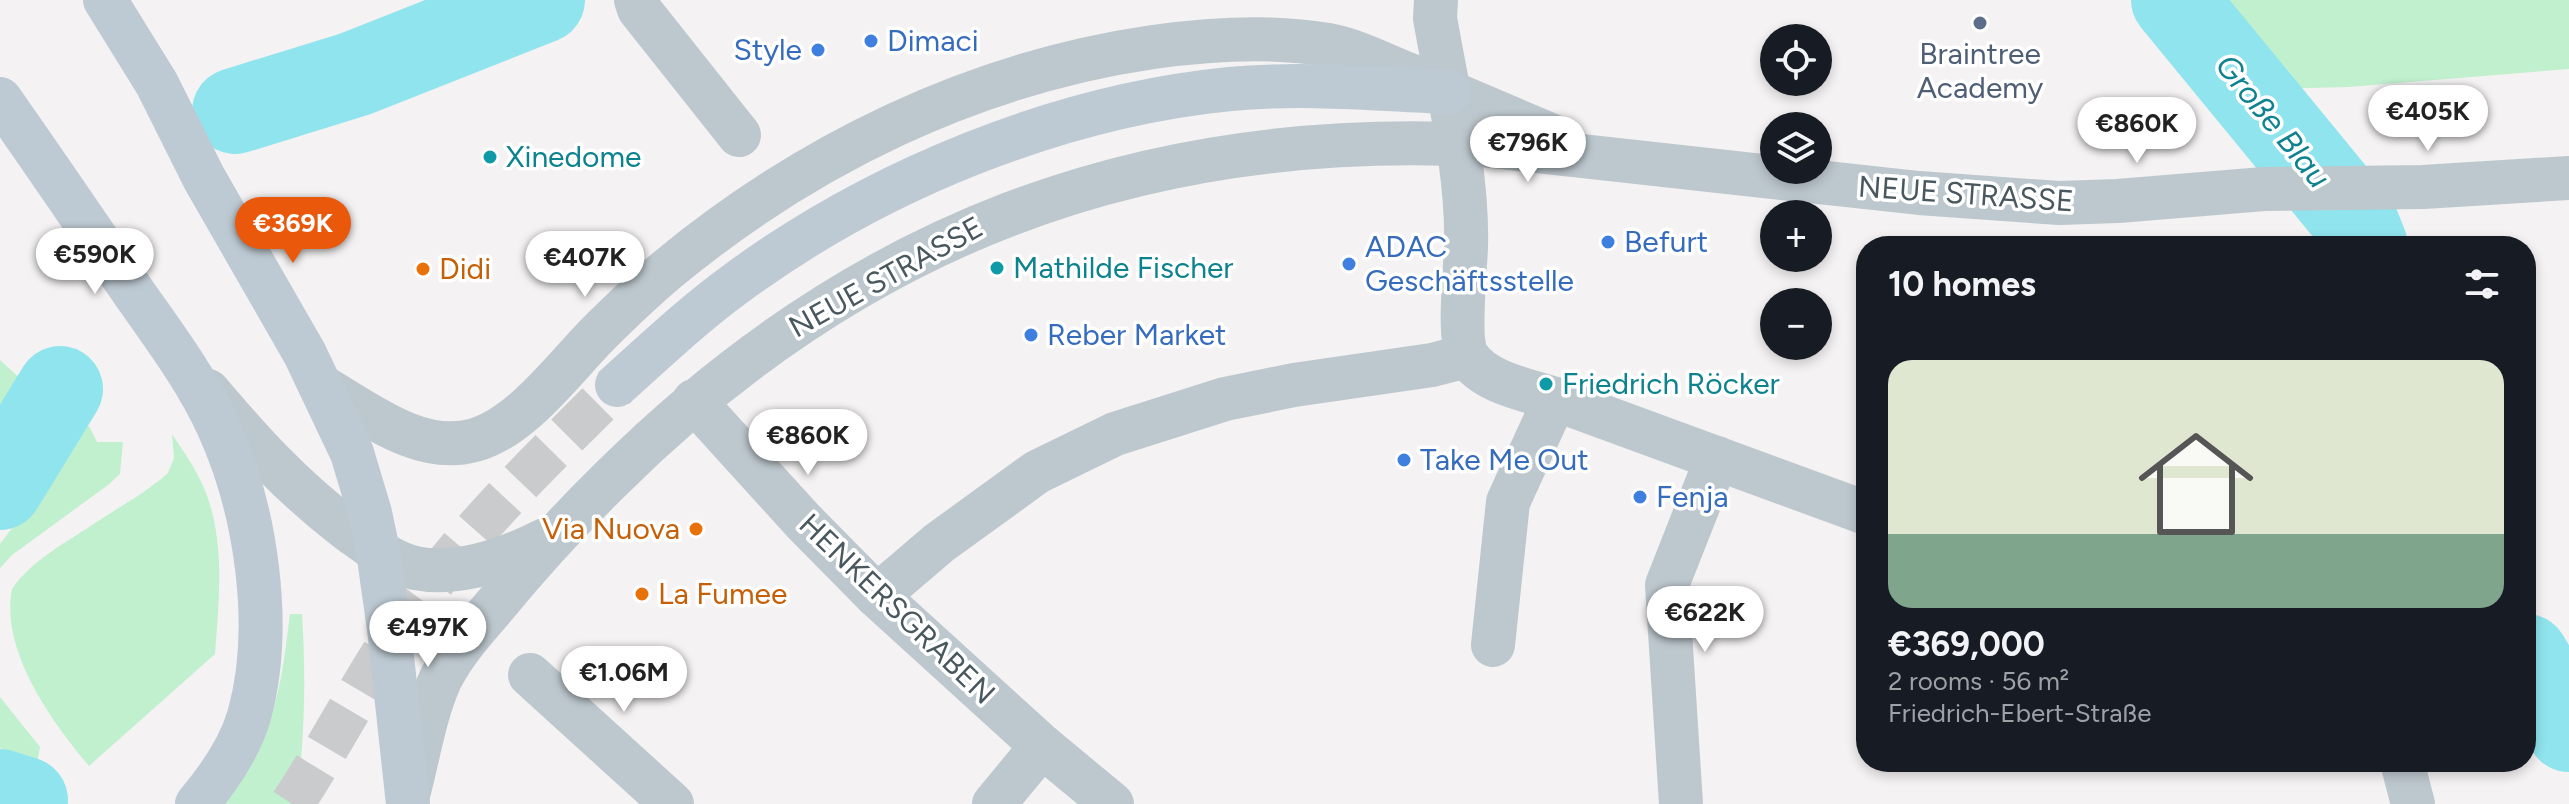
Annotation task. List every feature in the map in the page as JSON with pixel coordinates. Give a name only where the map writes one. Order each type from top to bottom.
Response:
[{"type":"main road","points":[[105,0],[157,84],[204,178],[321,386],[347,442],[362,483],[378,551],[408,800]]},
{"type":"main road","points":[[617,385],[696,315],[779,254],[914,179],[1010,140],[1108,111],[1201,92],[1279,88],[1449,92]]},
{"type":"main road","points":[[0,99],[182,360],[219,427],[235,471],[252,542],[260,626],[257,676],[248,718],[230,757],[197,804]]},
{"type":"street","points":[[636,0],[639,9],[739,135]]},
{"type":"street","points":[[1436,0],[1435,18],[1467,209],[1463,331],[1467,356],[1484,371],[1512,386],[1856,509]]},
{"type":"street","name":"NEUE STRASSE","points":[[321,386],[379,420],[418,438],[443,444],[484,437],[521,413],[650,286],[705,240],[806,170],[901,122],[965,95],[1030,74],[1108,55],[1223,39],[1269,40],[1340,48],[1605,159]]},
{"type":"street","points":[[1329,148],[1366,134],[1414,104],[1449,92]]},
{"type":"street","name":"NEUE STRASSE","points":[[408,800],[436,692],[448,664],[511,586],[567,525],[627,463],[694,401],[763,347],[838,298],[920,252],[1004,215],[1076,190],[1186,164],[1263,153],[1391,143],[1457,144],[1919,193],[2059,203],[2281,189],[2447,186],[2569,178]]},
{"type":"street","points":[[877,596],[939,543],[1037,472],[1115,434],[1225,399],[1294,385],[1432,365],[1467,356]]},
{"type":"street","name":"NEUE STRASSE","points":[[182,360],[279,473],[311,501],[396,562],[418,569],[466,567],[496,561],[527,549],[567,525]]},
{"type":"street","points":[[1493,645],[1508,502],[1555,399]]},
{"type":"street","name":"HENKERSGRABEN","points":[[694,401],[793,511],[877,596],[1042,746],[1112,804]]},
{"type":"street","points":[[1681,804],[1667,585],[1717,458]]},
{"type":"street","points":[[530,675],[672,804]]},
{"type":"street","points":[[994,804],[1042,746]]},
{"type":"street","points":[[2405,772],[2413,804]]},
{"type":"green space","points":[[2197,0],[2569,0],[2569,69],[2349,87],[2264,89]]},
{"type":"green space","points":[[0,360],[25,383],[11,431],[0,450]]},
{"type":"green space","points":[[89,426],[97,442],[123,442],[120,474],[12,555],[0,568],[0,544],[12,528],[40,471],[63,437]]},
{"type":"green space","points":[[172,434],[201,481],[216,529],[219,570],[215,654],[89,766],[45,707],[21,661],[10,613],[12,589],[49,553],[168,473],[174,458]]},
{"type":"green space","points":[[290,614],[302,614],[304,662],[303,733],[296,804],[225,804],[270,718],[282,674]]},
{"type":"green space","points":[[0,697],[40,747],[37,763],[0,748]]},
{"type":"waterway","points":[[235,111],[355,74],[542,0]]},
{"type":"waterway","name":"Große Blau","points":[[2174,0],[2354,219],[2361,236]]},
{"type":"waterway","points":[[0,487],[60,389]]},
{"type":"waterway","name":"Große Blau","points":[[2536,674],[2569,729]]},
{"type":"waterway","points":[[0,792],[25,800]]},
{"type":"tunnel","points":[[292,804],[382,654],[437,576],[512,491],[617,385]]},
{"type":"place","name":"Braintree Academy","points":[[1980,23]]},
{"type":"place","name":"Dimaci","points":[[871,41]]},
{"type":"place","name":"Style","points":[[818,50]]},
{"type":"place","name":"Xinedome","points":[[490,157]]},
{"type":"place","name":"Befurt","points":[[1608,242]]},
{"type":"place","name":"ADAC Geschäftsstelle","points":[[1349,264]]},
{"type":"place","name":"Mathilde Fischer","points":[[997,268]]},
{"type":"place","name":"Didi","points":[[423,269]]},
{"type":"place","name":"Reber Market","points":[[1031,335]]},
{"type":"place","name":"Friedrich Röcker","points":[[1546,384]]},
{"type":"place","name":"Take Me Out","points":[[1404,460]]},
{"type":"place","name":"Fenja","points":[[1640,497]]},
{"type":"place","name":"Via Nuova","points":[[696,529]]},
{"type":"place","name":"La Fumee","points":[[642,594]]}]
